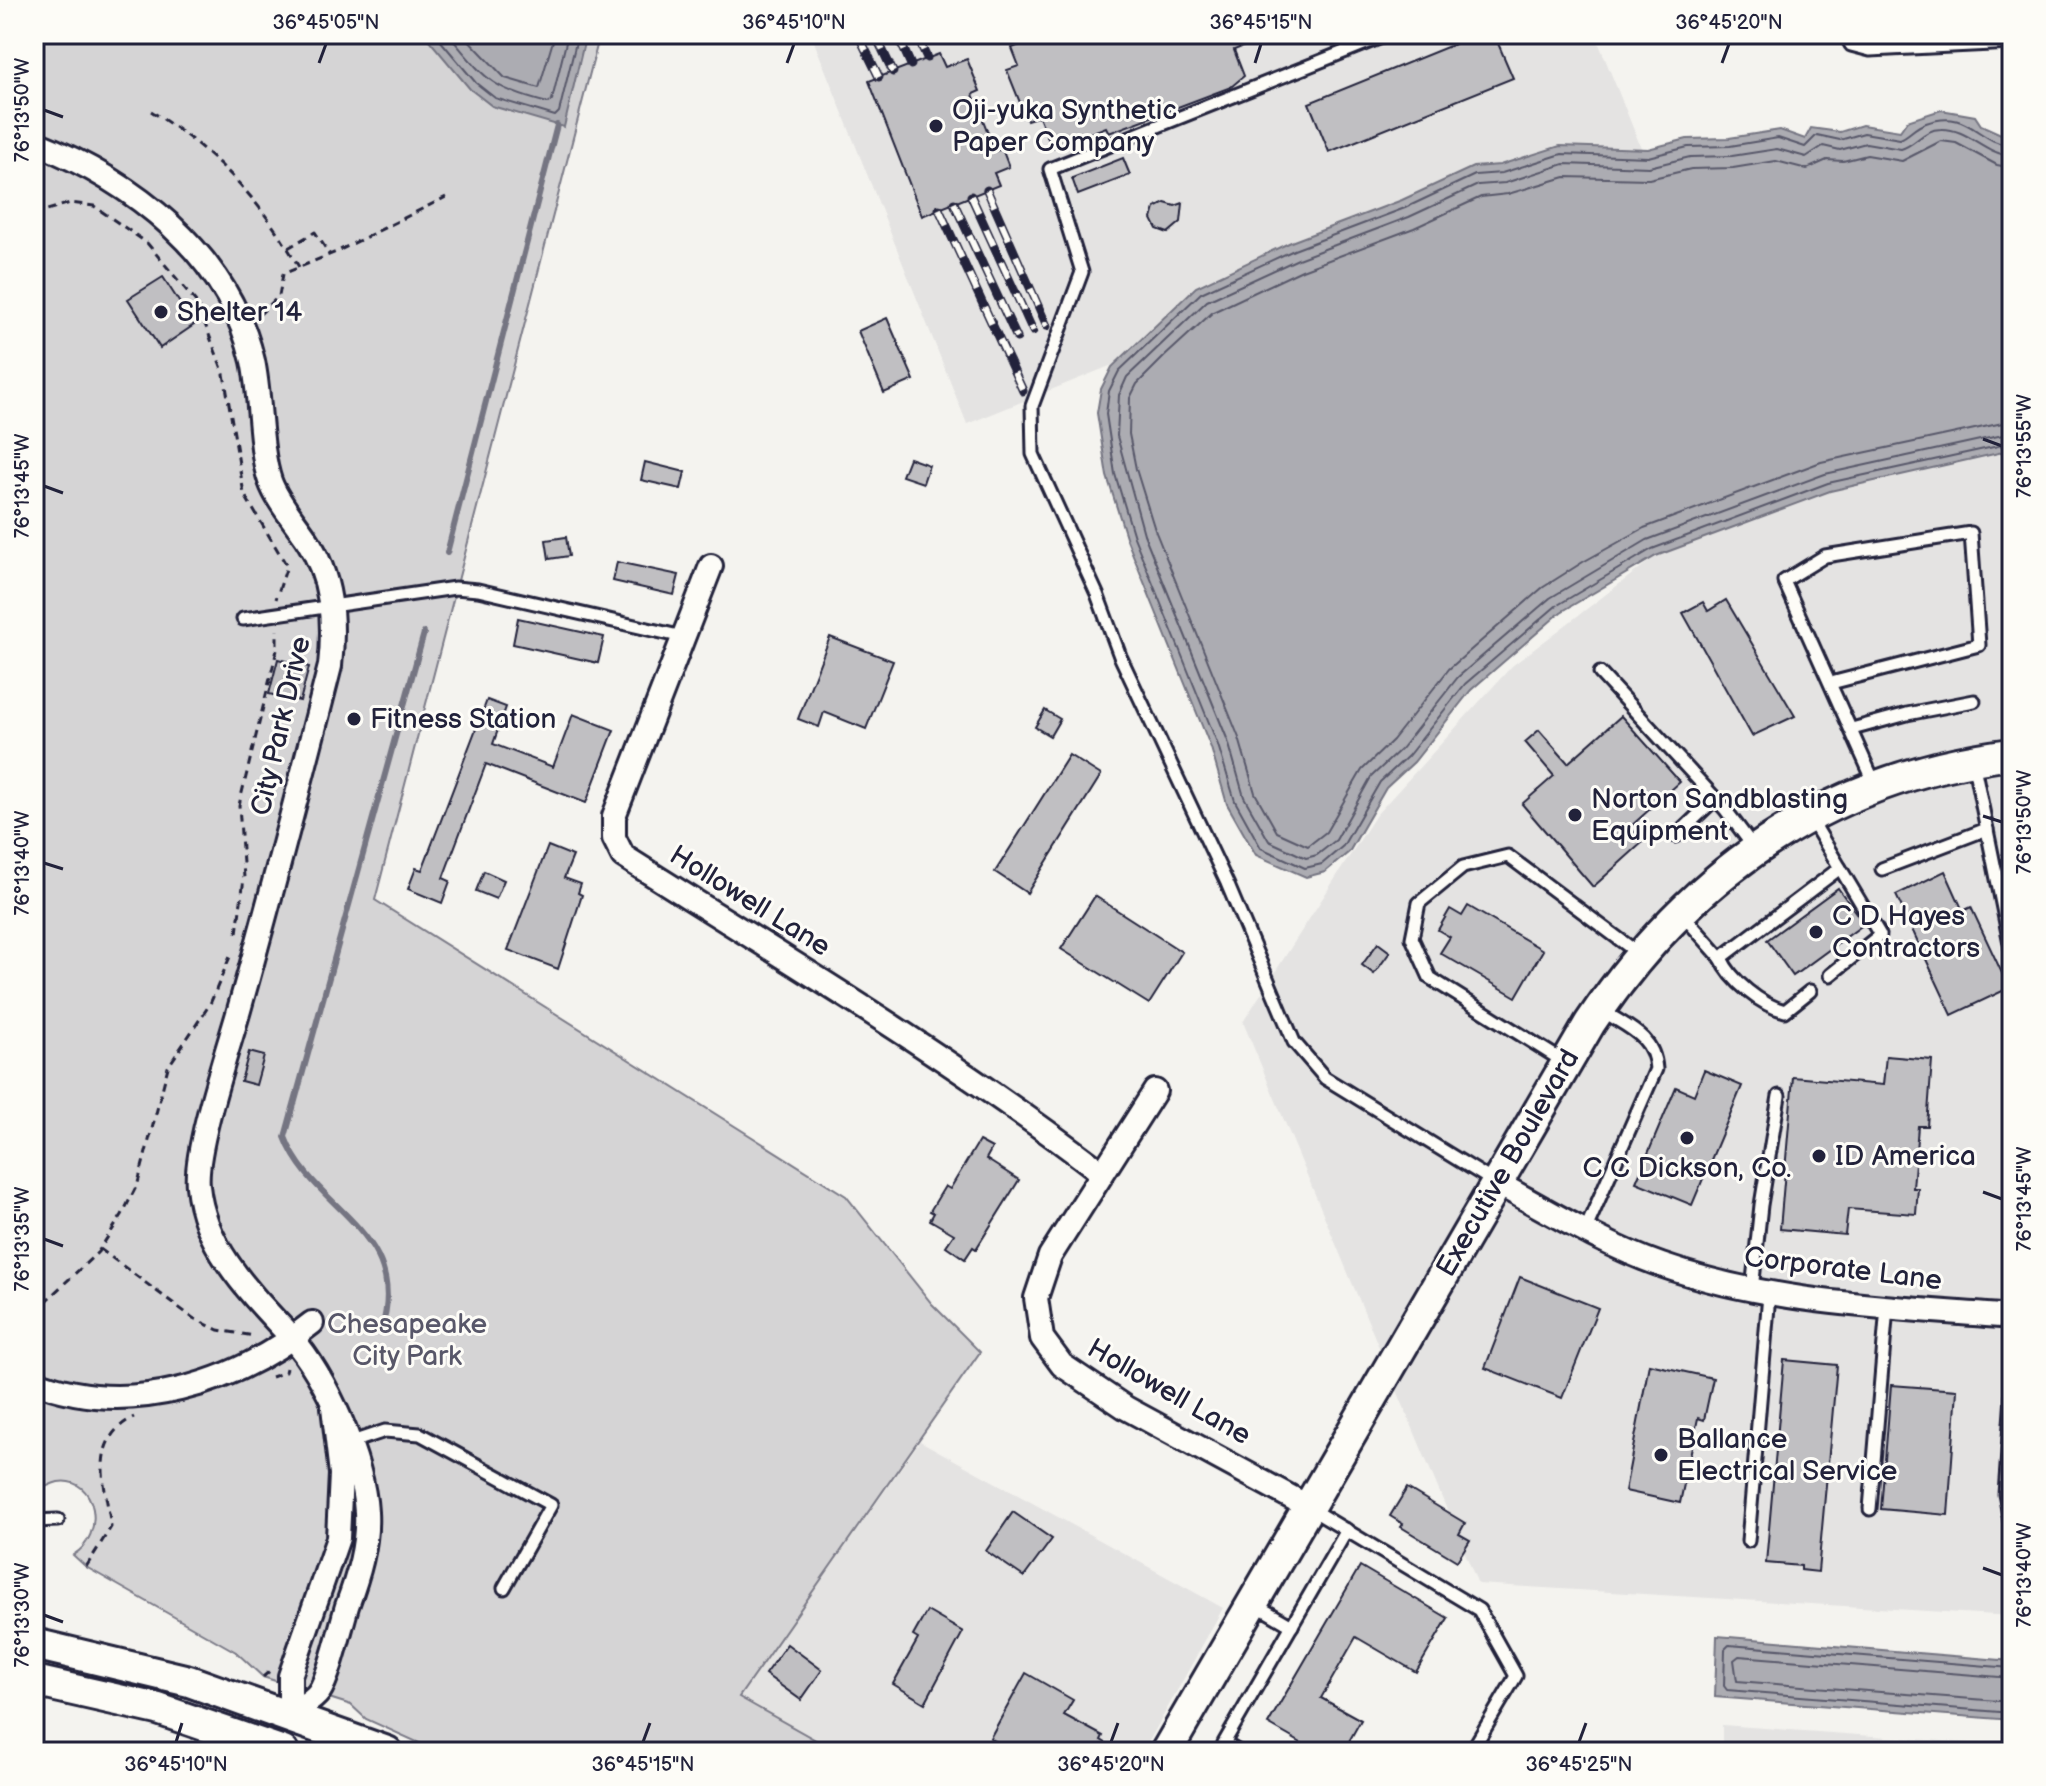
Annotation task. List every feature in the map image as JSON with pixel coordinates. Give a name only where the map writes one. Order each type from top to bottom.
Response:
[{"type":"street","name":"City Park Drive","points":[[34,142],[91,170],[143,201],[183,237],[223,286],[242,329],[260,397],[271,483],[320,565],[332,607],[330,666],[226,1056],[197,1184],[205,1217],[221,1252],[253,1300],[292,1339],[323,1385],[333,1407],[343,1446],[359,1472],[366,1512],[361,1565],[319,1692],[290,1715]]},
{"type":"street","name":"Hollowell Lane","points":[[711,566],[614,816],[614,838],[623,856],[854,1002],[1046,1130],[1101,1172]]},
{"type":"street","name":"Executive Boulevard","points":[[1167,1752],[1566,1063],[1599,1009],[1639,954],[1679,910],[1755,849],[1809,817],[1906,776],[2012,754]]},
{"type":"street","name":"Hollowell Lane","points":[[1155,1091],[1101,1172],[1042,1273],[1036,1298],[1038,1322],[1051,1353],[1062,1365],[1126,1408],[1309,1507]]},
{"type":"street","name":"Corporate Lane","points":[[1497,1183],[1585,1231],[1659,1265],[1761,1293],[2012,1317]]},
{"type":"street","points":[[34,1381],[84,1395],[146,1395],[219,1378],[292,1339],[312,1323]]},
{"type":"street","name":"City Park Drive","points":[[290,1715],[290,1676],[338,1538],[343,1446]]},
{"type":"street","points":[[34,1644],[189,1681],[387,1752]]},
{"type":"street","points":[[34,1681],[158,1709],[279,1751],[290,1715]]},
{"type":"lane","points":[[1389,34],[1050,169],[1082,272],[1032,406],[1033,454],[1097,594],[1120,656],[1227,883],[1294,1042],[1325,1078],[1497,1183]]},
{"type":"lane","points":[[1845,34],[1851,45],[1870,50],[2012,43]]},
{"type":"lane","points":[[1831,683],[1979,645],[1971,533],[1825,556],[1784,581],[1876,788]]},
{"type":"lane","points":[[243,619],[455,588],[478,590],[683,637]]},
{"type":"lane","points":[[1600,673],[1715,799],[1755,849]]},
{"type":"lane","points":[[1852,729],[1974,701]]},
{"type":"lane","points":[[1973,761],[2012,953]]},
{"type":"lane","points":[[1676,836],[1715,799]]},
{"type":"lane","points":[[1809,817],[1880,935],[1830,975]]},
{"type":"lane","points":[[1882,869],[1987,829]]},
{"type":"lane","points":[[1566,1063],[1430,978],[1412,938],[1419,903],[1463,867],[1508,856],[1639,954]]},
{"type":"lane","points":[[1721,958],[1840,868]]},
{"type":"lane","points":[[1679,910],[1721,958],[1727,972],[1771,1007],[1785,1011],[1810,991]]},
{"type":"lane","points":[[1585,1231],[1656,1069],[1655,1051],[1645,1038],[1599,1009]]},
{"type":"lane","points":[[1748,1541],[1761,1293],[1761,1205],[1779,1096]]},
{"type":"lane","points":[[1870,1509],[1887,1307]]},
{"type":"lane","points":[[2012,1396],[2005,1494],[2012,1531]]},
{"type":"lane","points":[[343,1446],[385,1431],[420,1434],[551,1505],[504,1588]]},
{"type":"lane","points":[[1309,1507],[1479,1610],[1516,1676],[1471,1752]]},
{"type":"lane","points":[[34,1521],[58,1520]]},
{"type":"lane","points":[[1239,1752],[1224,1743],[1347,1530]]},
{"type":"lane","points":[[1253,1603],[1292,1626]]},
{"type":"path","points":[[151,111],[203,147],[255,198],[299,267]]},
{"type":"path","points":[[242,329],[257,322],[259,313],[279,296],[283,274],[330,255],[446,197]]},
{"type":"path","points":[[34,214],[70,203],[94,206],[147,243],[197,303],[224,374],[244,494],[287,566],[275,600],[277,650],[239,805],[244,878],[235,941],[210,1004],[181,1046],[162,1083],[148,1148],[122,1215],[98,1252],[34,1312]]},
{"type":"path","points":[[288,248],[315,232],[330,255]]},
{"type":"path","points":[[285,1372],[295,1376]]},
{"type":"path","points":[[263,1677],[274,1663]]},
{"type":"shaded area","points":[[811,34],[1595,34],[1642,150],[967,424]]},
{"type":"shaded area","points":[[2012,451],[2012,1616],[1478,1584],[1243,1022],[1376,815],[1512,666],[1656,556],[1830,491]]},
{"type":"shaded area","points":[[920,1441],[1223,1608],[1143,1752],[837,1752],[739,1697]]},
{"type":"shaded area","points":[[1722,1725],[2012,1746],[2012,1752],[1722,1752]]},
{"type":"green space","name":"Chesapeake City Park","points":[[34,34],[600,34],[375,900],[846,1196],[932,1304],[980,1352],[739,1697],[837,1752],[439,1752],[366,1719],[351,1705],[263,1677],[236,1652],[86,1567],[73,1555],[84,1546],[90,1534],[93,1509],[89,1497],[82,1488],[58,1482],[34,1493]]},
{"type":"water","points":[[424,34],[586,34],[564,127],[492,106],[470,89]]},
{"type":"water","points":[[1941,110],[1975,116],[1981,125],[2012,139],[2012,450],[1830,491],[1656,556],[1561,612],[1471,690],[1414,762],[1386,788],[1349,852],[1325,872],[1306,877],[1256,855],[1227,804],[1211,748],[1127,540],[1107,476],[1097,413],[1101,389],[1112,367],[1196,287],[1291,242],[1402,200],[1473,167],[1500,165],[1560,146],[1648,149],[1687,139],[1729,138],[1780,130],[1805,139],[1811,128],[1840,132],[1862,125],[1900,131],[1907,121]]},
{"type":"water","points":[[1717,1636],[2012,1661],[2012,1720],[1715,1697]]},
{"type":"building","points":[[1048,34],[1272,35],[1234,50],[1244,76],[1231,87],[1109,133],[1106,127],[1052,148],[1039,116],[1027,120],[1007,70],[1019,66],[1012,48]]},
{"type":"building","points":[[1479,34],[1494,34],[1513,78],[1329,152],[1309,103]]},
{"type":"building","points":[[939,54],[945,67],[967,59],[980,91],[973,94],[995,151],[1002,149],[1009,167],[994,173],[999,185],[922,216],[869,81]]},
{"type":"building","points":[[1123,158],[1130,175],[1078,195],[1072,178]]},
{"type":"building","points":[[1165,203],[1175,206],[1183,203],[1181,222],[1168,233],[1157,229],[1152,219],[1155,208]]},
{"type":"building","name":"Shelter 14","points":[[163,277],[194,325],[160,348],[128,299]]},
{"type":"building","points":[[887,318],[914,380],[884,393],[858,331]]},
{"type":"building","points":[[909,458],[929,465],[923,483],[902,476]]},
{"type":"building","points":[[645,462],[685,472],[681,489],[641,480]]},
{"type":"building","points":[[566,537],[569,556],[549,559],[546,540]]},
{"type":"building","points":[[617,562],[679,575],[674,595],[613,581]]},
{"type":"building","points":[[1726,600],[1795,716],[1752,736],[1683,613],[1703,602],[1708,611]]},
{"type":"building","points":[[518,618],[604,637],[598,663],[513,644]]},
{"type":"building","points":[[830,637],[893,661],[866,729],[824,712],[819,727],[798,719]]},
{"type":"building","points":[[278,659],[309,667],[300,701],[269,694]]},
{"type":"building","points":[[487,700],[506,707],[493,744],[553,767],[573,714],[614,730],[586,803],[486,764],[443,878],[450,881],[442,903],[408,889],[416,868],[422,870]]},
{"type":"building","points":[[1045,710],[1060,719],[1050,736],[1035,727]]},
{"type":"building","points":[[1621,716],[1680,782],[1630,827],[1643,842],[1593,887],[1522,804],[1554,776],[1525,742],[1539,730],[1568,763]]},
{"type":"building","points":[[1069,755],[1101,775],[1027,893],[995,872]]},
{"type":"building","points":[[548,846],[573,856],[564,878],[581,884],[578,893],[582,895],[558,969],[508,950]]},
{"type":"building","points":[[484,871],[504,880],[496,899],[476,891]]},
{"type":"building","points":[[1945,871],[1963,911],[1971,907],[2009,988],[1952,1015],[1896,895]]},
{"type":"building","name":"C D Hayes Contractors","points":[[1838,888],[1864,924],[1793,976],[1767,940]]},
{"type":"building","points":[[1095,896],[1182,952],[1149,1004],[1061,949]]},
{"type":"building","points":[[1468,906],[1543,950],[1516,997],[1440,953],[1450,937],[1438,930],[1450,909],[1462,916]]},
{"type":"building","points":[[1378,943],[1390,952],[1374,974],[1362,965]]},
{"type":"building","points":[[249,1052],[264,1056],[256,1085],[241,1081]]},
{"type":"building","points":[[1886,1056],[1932,1060],[1927,1126],[1918,1126],[1913,1188],[1918,1188],[1916,1214],[1848,1209],[1845,1235],[1780,1229],[1793,1077],[1883,1085]]},
{"type":"building","name":"C C Dickson, Co.","points":[[1704,1070],[1742,1086],[1692,1205],[1636,1182],[1676,1087],[1694,1095]]},
{"type":"building","points":[[979,1141],[992,1148],[986,1159],[1019,1180],[976,1249],[973,1247],[965,1259],[946,1246],[954,1234],[930,1220],[934,1213],[930,1211],[945,1186],[950,1189]]},
{"type":"building","points":[[1520,1277],[1598,1308],[1562,1398],[1485,1368]]},
{"type":"building","points":[[1784,1360],[1837,1365],[1818,1572],[1801,1570],[1801,1566],[1766,1563]]},
{"type":"building","name":"Ballance Electrical Service","points":[[1649,1364],[1713,1378],[1704,1420],[1698,1418],[1680,1503],[1625,1491]]},
{"type":"building","points":[[1891,1385],[1957,1390],[1948,1515],[1881,1509]]},
{"type":"building","points":[[1407,1488],[1465,1523],[1459,1534],[1470,1540],[1457,1561],[1401,1527],[1403,1524],[1390,1516]]},
{"type":"building","points":[[1013,1512],[1052,1539],[1024,1577],[986,1551]]},
{"type":"building","points":[[1360,1566],[1448,1618],[1416,1672],[1356,1637],[1321,1698],[1361,1720],[1343,1752],[1317,1752],[1268,1724]]},
{"type":"building","points":[[927,1611],[963,1632],[925,1703],[893,1684],[918,1639],[913,1636]]},
{"type":"building","points":[[787,1644],[822,1670],[801,1700],[765,1674]]},
{"type":"building","points":[[1026,1673],[1073,1700],[1064,1715],[1103,1736],[1101,1740],[1121,1752],[1014,1752],[990,1738]]},
{"type":"waterway","points":[[447,553],[557,125]]},
{"type":"waterway","points":[[382,1328],[387,1295],[382,1267],[371,1244],[315,1184],[298,1162],[285,1137],[424,633]]},
{"type":"railway","points":[[858,34],[879,77]]},
{"type":"railway","points":[[875,34],[893,72]]},
{"type":"railway","points":[[897,34],[911,65]]},
{"type":"railway","points":[[916,34],[927,58]]},
{"type":"railway","points":[[987,190],[1047,326]]},
{"type":"railway","points":[[971,196],[1033,331]]},
{"type":"railway","points":[[954,203],[1017,338]]},
{"type":"railway","points":[[939,209],[1023,391]]},
{"type":"place","name":"Oji-yuka Synthetic Paper Company","points":[[936,126]]},
{"type":"place","name":"Shelter 14","points":[[161,312]]},
{"type":"place","name":"Fitness Station","points":[[354,719]]},
{"type":"place","name":"Norton Sandblasting Equipment","points":[[1575,815]]},
{"type":"place","name":"C D Hayes Contractors","points":[[1816,932]]},
{"type":"place","name":"C C Dickson, Co.","points":[[1687,1138]]},
{"type":"place","name":"ID America","points":[[1819,1156]]},
{"type":"place","name":"Ballance Electrical Service","points":[[1661,1455]]}]
